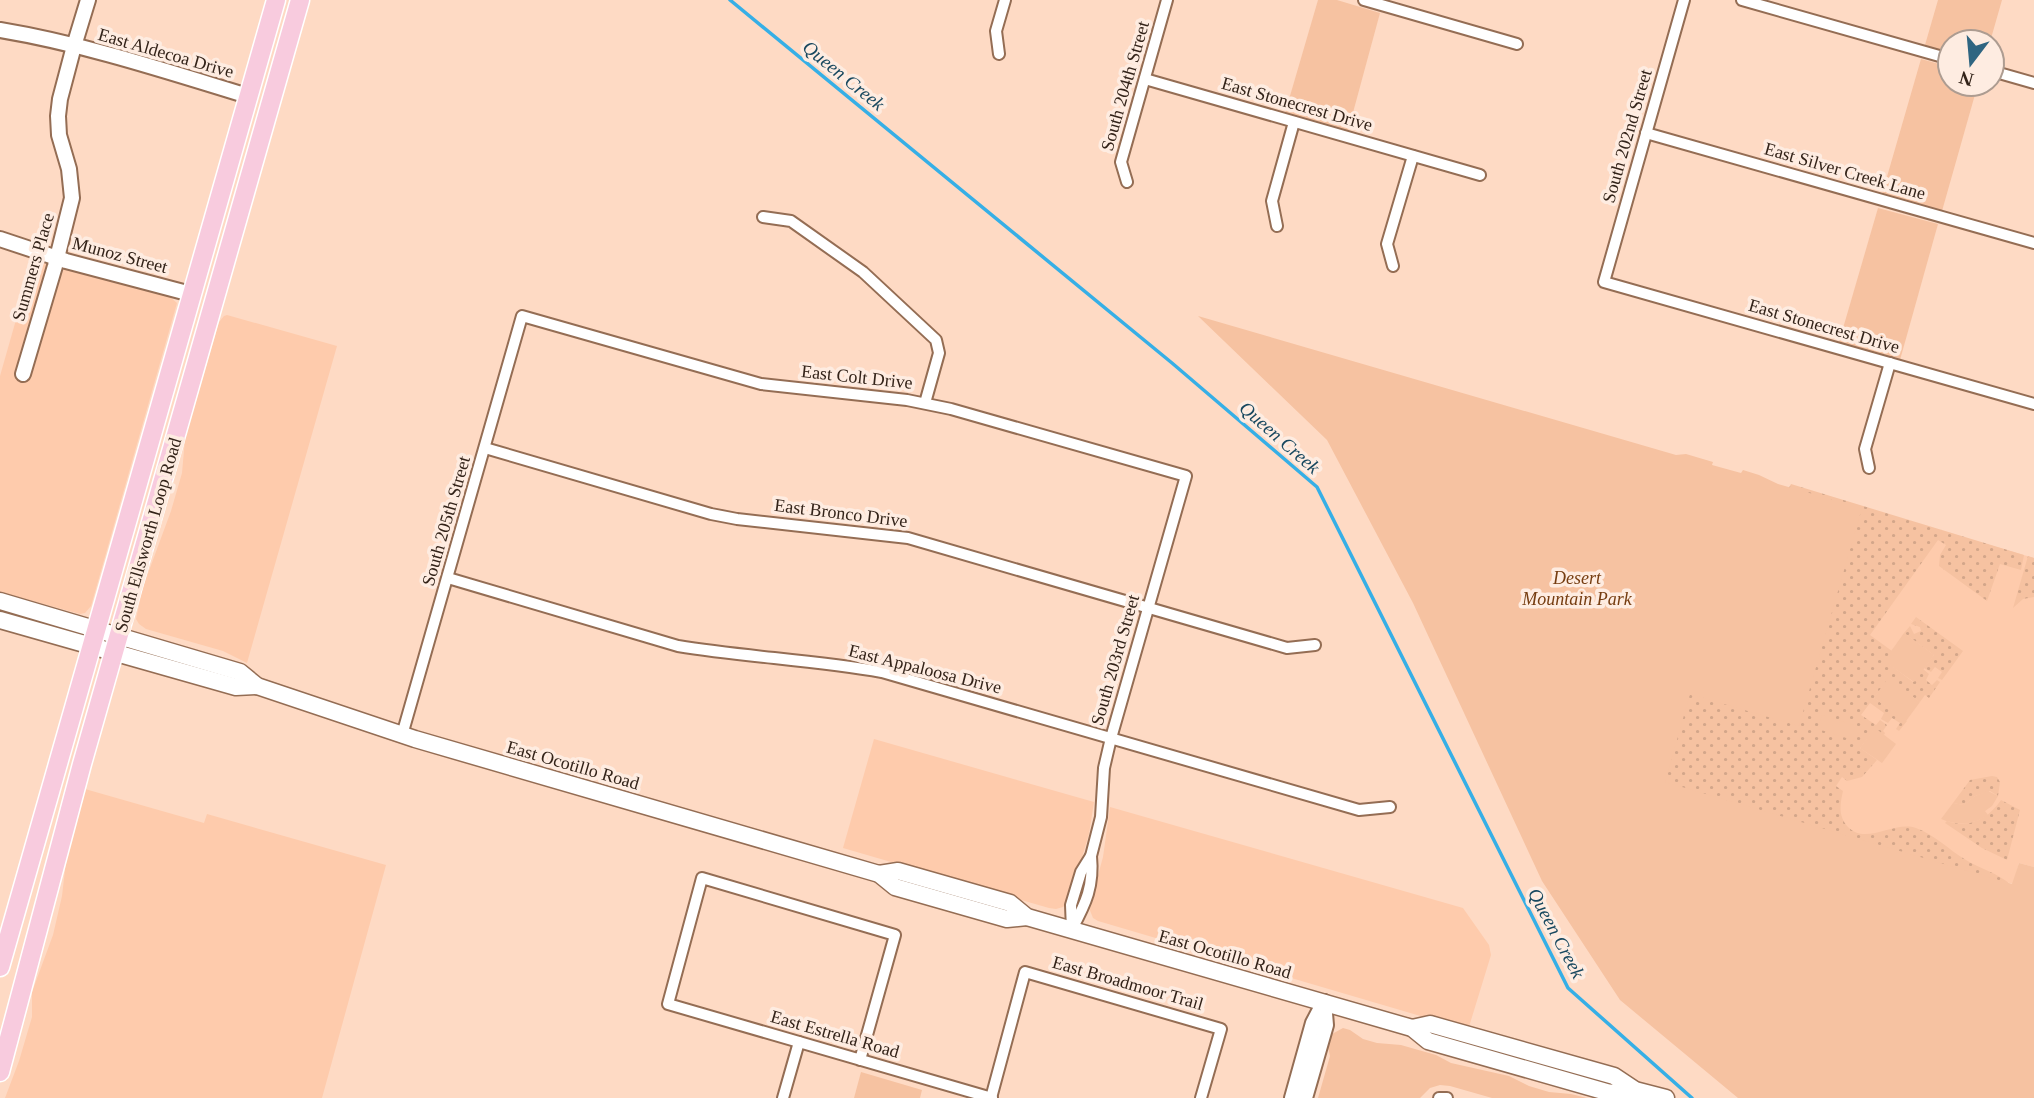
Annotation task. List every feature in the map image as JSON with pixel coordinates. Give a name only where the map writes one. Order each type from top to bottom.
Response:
[{"type":"main road","name":"South Ellsworth Loop Road","points":[[0,967],[275,0]]},
{"type":"main road","name":"South Ellsworth Loop Road","points":[[0,1072],[116,644],[300,0]]},
{"type":"main road","points":[[248,96],[272,100]]},
{"type":"main road","points":[[191,295],[215,301]]},
{"type":"main road","name":"East Ocotillo Road","points":[[0,601],[93,638]]},
{"type":"main road","name":"East Ocotillo Road","points":[[0,620],[93,638],[240,672],[257,686],[402,735],[879,874],[898,871],[1010,903],[1027,917],[1412,1028],[1430,1024],[1614,1076],[1635,1090],[1666,1098]]},
{"type":"street","name":"Summers Place","points":[[23,374],[72,198],[69,169],[59,135],[58,116],[60,99],[88,0]]},
{"type":"street","points":[[999,54],[996,31],[1005,0]]},
{"type":"street","name":"South 204th Street","points":[[1127,182],[1121,162],[1167,0]]},
{"type":"street","points":[[1364,0],[1517,44]]},
{"type":"street","name":"South 202nd Street","points":[[1604,282],[1684,0]]},
{"type":"street","points":[[1742,0],[1936,55]]},
{"type":"street","name":"East Aldecoa Drive","points":[[0,30],[39,36],[162,69],[248,96]]},
{"type":"street","points":[[2006,75],[2034,83]]},
{"type":"street","name":"East Stonecrest Drive","points":[[1145,79],[1480,175]]},
{"type":"street","points":[[1277,226],[1272,201],[1294,122]]},
{"type":"street","name":"East Silver Creek Lane","points":[[1646,133],[2034,243]]},
{"type":"street","points":[[1393,266],[1387,244],[1413,156]]},
{"type":"street","points":[[763,217],[791,221],[863,272],[936,340],[939,353],[925,403]]},
{"type":"street","name":"Munoz Street","points":[[0,239],[57,258],[191,295]]},
{"type":"street","name":"East Stonecrest Drive","points":[[1604,282],[2034,404]]},
{"type":"street","name":"East Colt Drive","points":[[522,316],[761,384],[925,403],[1186,476]]},
{"type":"street","name":"South 205th Street","points":[[402,735],[522,316]]},
{"type":"street","points":[[1869,468],[1865,449],[1890,363]]},
{"type":"street","name":"East Bronco Drive","points":[[485,448],[711,514],[908,538],[1287,648],[1315,645]]},
{"type":"street","name":"South 203rd Street","points":[[1072,930],[1071,905],[1081,872],[1091,856],[1101,817],[1104,768],[1111,738],[1186,476]]},
{"type":"street","name":"East Appaloosa Drive","points":[[448,578],[678,646],[881,672],[1359,810],[1390,807]]},
{"type":"street","name":"East Estrella Road","points":[[860,1060],[895,935],[702,878],[668,1004],[799,1042],[860,1060],[991,1098]]},
{"type":"street","name":"East Broadmoor Trail","points":[[991,1098],[1025,972],[1221,1028],[1201,1098]]},
{"type":"street","points":[[1292,1098],[1313,1023],[1324,1002]]},
{"type":"street","points":[[1305,1098],[1326,1025],[1324,1002]]},
{"type":"street","points":[[783,1098],[799,1042]]},
{"type":"street","points":[[1439,1098],[1447,1098]]},
{"type":"shaded area","points":[[33,260],[170,297],[177,303],[91,606],[85,613],[80,614],[0,592],[0,376]]},
{"type":"shaded area","points":[[227,315],[337,346],[247,663],[223,651],[146,629],[136,619],[143,587],[182,473],[185,439],[219,322]]},
{"type":"shaded area","points":[[1862,508],[2034,558],[2034,867],[2019,863],[2013,884],[1665,783]]},
{"type":"shaded area","points":[[874,739],[1094,802],[1089,834],[1069,901],[1063,907],[1049,908],[843,848]]},
{"type":"shaded area","points":[[85,789],[204,823],[207,814],[386,865],[322,1098],[5,1098],[32,1017],[32,992],[53,935],[62,896],[66,861]]},
{"type":"shaded area","points":[[1110,807],[1463,908],[1489,945],[1491,955],[1468,1030],[1093,918],[1089,908],[1103,857]]},
{"type":"green space","points":[[1318,0],[1337,0],[1380,13],[1348,131],[1285,113]]},
{"type":"green space","points":[[1938,0],[2002,0],[1994,28],[1936,28],[1936,49],[1925,45]]},
{"type":"green space","points":[[1921,59],[1936,63],[1936,98],[1974,98],[1942,211],[1882,194]]},
{"type":"green space","points":[[1878,208],[1938,224],[1900,360],[1839,342]]},
{"type":"green space","name":"Desert Mountain Park","points":[[1198,316],[1676,455],[1686,454],[1741,473],[1743,470],[1778,484],[1862,508],[1799,726],[1690,694],[1665,782],[2012,884],[2019,863],[2034,867],[2034,1098],[1738,1098],[1620,1000],[1542,881],[1413,603],[1327,440]]},
{"type":"green space","points":[[1791,484],[2024,555],[2021,570],[2000,564],[1987,601],[1939,566],[1940,555],[1946,545],[1938,540],[1870,635],[1892,651],[1885,661],[1913,682],[1923,669],[1929,674],[1926,680],[1932,685],[1937,680],[1940,682],[1929,698],[1925,695],[1920,702],[1888,679],[1874,698],[1907,721],[1899,731],[1896,729],[1900,723],[1892,718],[1888,723],[1881,719],[1884,713],[1870,703],[1861,715],[1876,725],[1880,720],[1887,725],[1883,731],[1884,735],[1875,729],[1860,748],[1877,760],[1862,777],[1847,781],[1842,777],[1836,786],[1843,791],[1843,819],[1855,832],[1872,834],[1899,827],[1916,828],[2010,884],[1653,785],[1681,688]]},
{"type":"green space","points":[[2028,556],[2034,558],[2034,597],[2023,599],[2013,608]]},
{"type":"green space","points":[[1916,617],[1963,651],[1942,680],[1938,678],[1942,672],[1935,667],[1931,672],[1924,668],[1934,655],[1904,633],[1910,626],[1914,634],[1921,631],[1920,627],[1911,624]]},
{"type":"green space","points":[[1904,633],[1934,655],[1914,682],[1884,661]]},
{"type":"green space","points":[[1888,678],[1920,702],[1906,721],[1874,698]]},
{"type":"green space","points":[[1822,715],[1860,727],[1856,741],[1818,729]]},
{"type":"green space","points":[[1875,728],[1896,744],[1882,763],[1860,748]]},
{"type":"green space","points":[[1997,777],[2000,782],[1998,796],[1990,791],[1975,796],[1964,805],[1953,803],[1970,780]]},
{"type":"green space","points":[[1988,791],[1998,796],[1985,811],[1988,815],[1965,823],[1941,819],[1953,803],[1964,805],[1975,796]]},
{"type":"green space","points":[[2001,800],[2020,810],[2007,860],[1982,848],[1945,823],[1947,821],[1963,824],[1977,821]]},
{"type":"green space","points":[[1343,1028],[1363,1039],[1401,1045],[1436,1055],[1451,1063],[1509,1076],[1549,1092],[1587,1098],[1492,1098],[1440,1085],[1430,1088],[1420,1098],[1318,1098],[1330,1056],[1328,1047],[1332,1034]]},
{"type":"green space","points":[[861,1072],[922,1090],[920,1098],[854,1098]]},
{"type":"waterway","name":"Queen Creek","points":[[730,0],[1172,363],[1317,487],[1568,988],[1692,1098]]}]
